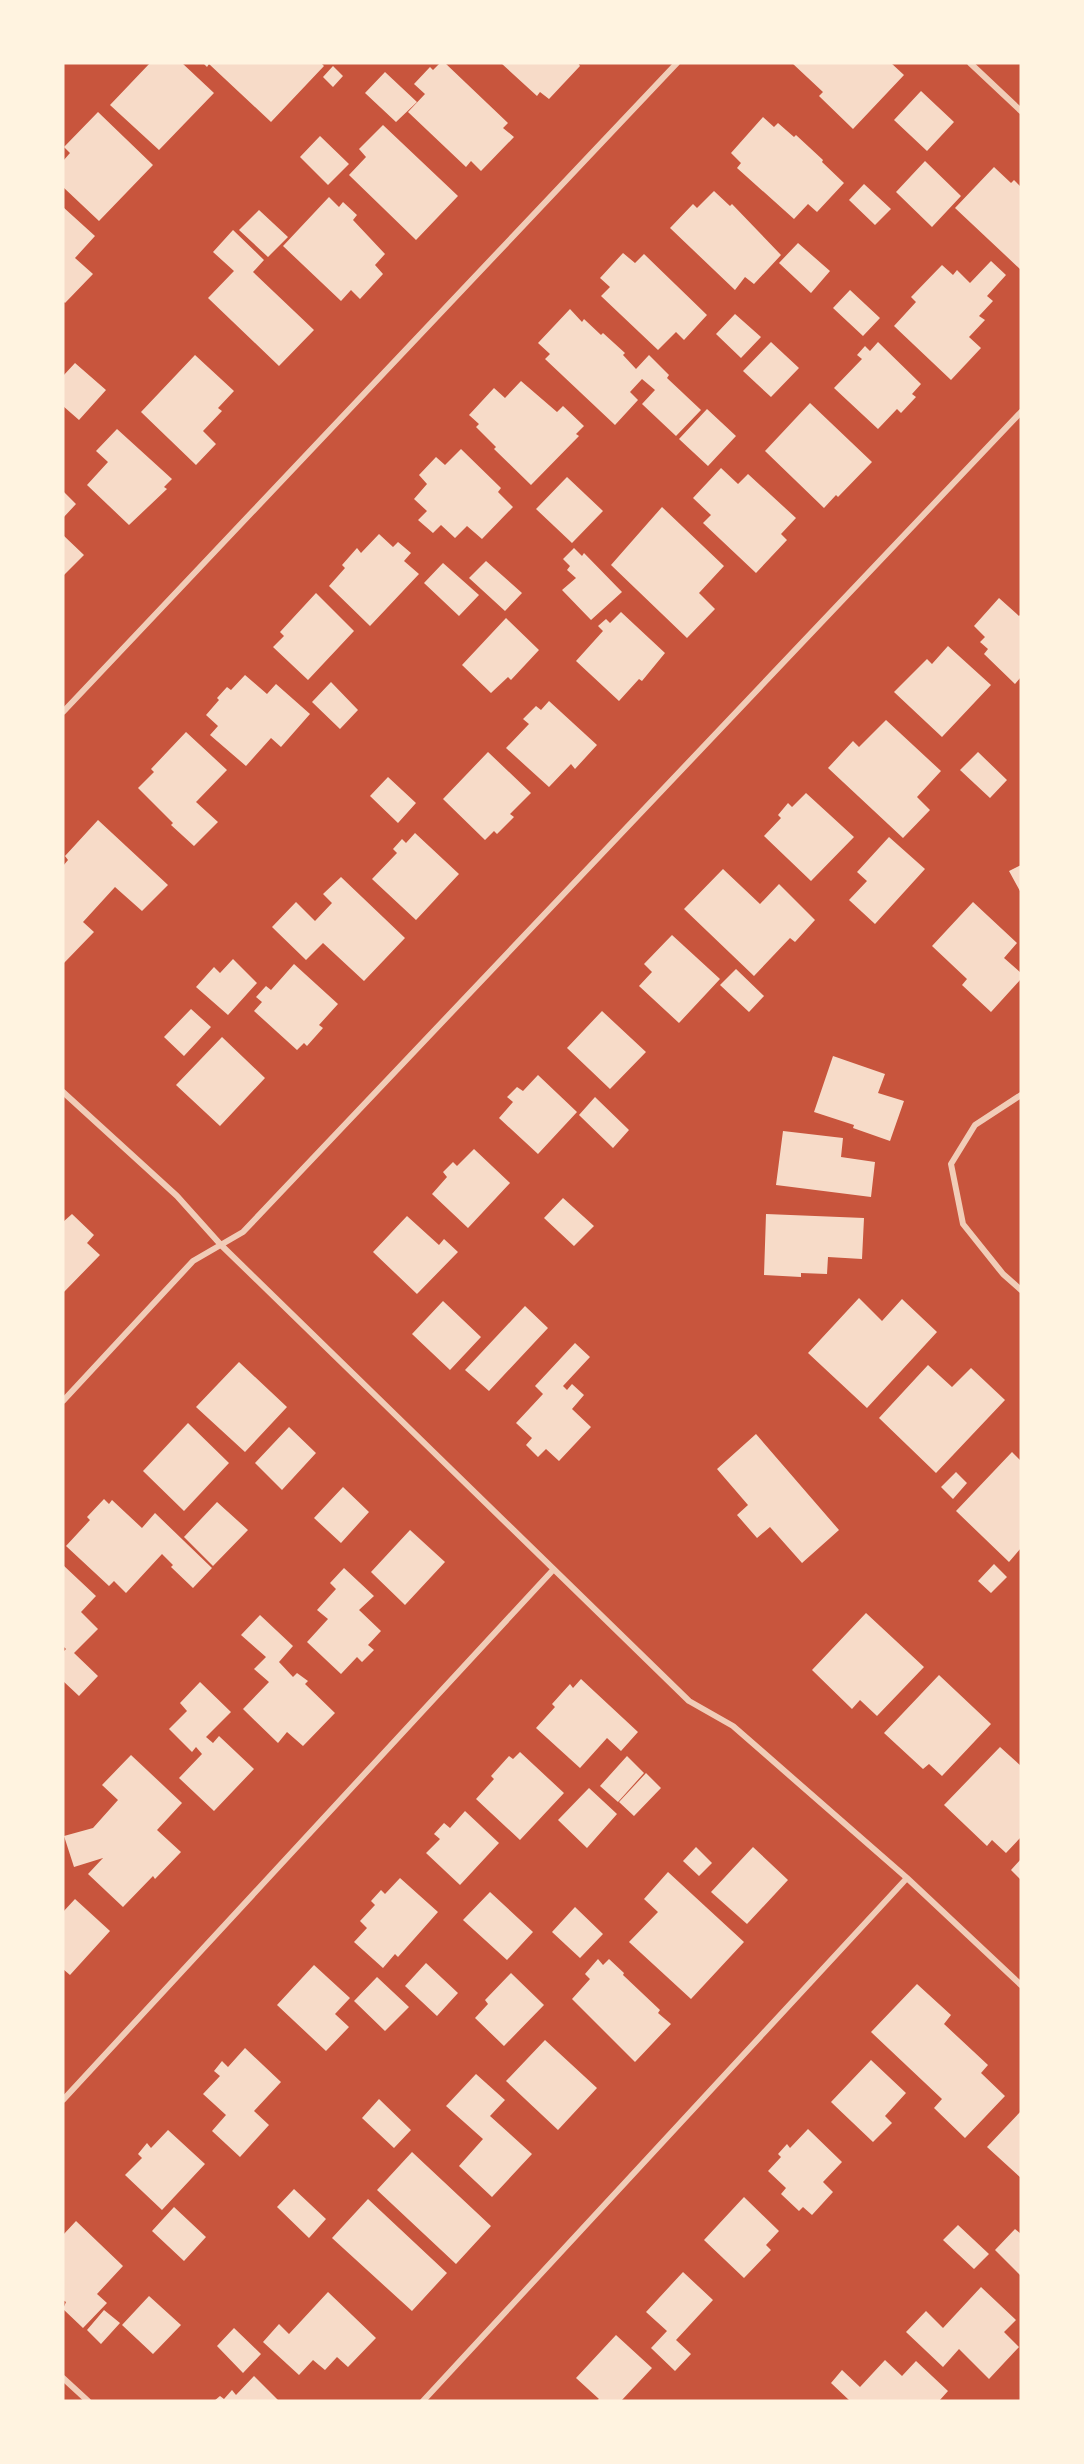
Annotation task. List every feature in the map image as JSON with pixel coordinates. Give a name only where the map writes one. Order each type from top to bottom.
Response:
[{"type":"street","points":[[63,712],[677,63]]},
{"type":"street","points":[[970,63],[1021,111]]},
{"type":"street","points":[[63,1401],[194,1261],[243,1232],[251,1224],[1021,412]]},
{"type":"street","points":[[63,1092],[177,1196],[221,1245],[689,1701],[733,1726],[907,1878],[1021,1985]]},
{"type":"street","points":[[1021,1095],[975,1125],[951,1164],[963,1224],[1003,1274],[1021,1290]]},
{"type":"street","points":[[63,2100],[554,1570]]},
{"type":"street","points":[[423,2401],[907,1878]]},
{"type":"street","points":[[63,2378],[88,2401]]},
{"type":"building","points":[[150,63],[182,63],[214,93],[159,150],[110,105]]},
{"type":"building","points":[[203,63],[321,63],[324,66],[271,122],[209,64],[207,67]]},
{"type":"building","points":[[440,63],[445,63],[508,123],[503,128],[514,137],[481,171],[471,161],[466,167],[408,112],[425,94],[414,84],[430,67],[433,70]]},
{"type":"building","points":[[501,63],[578,63],[580,66],[549,99],[540,92],[537,96]]},
{"type":"building","points":[[792,63],[891,63],[904,75],[853,129],[819,96],[823,92]]},
{"type":"building","points":[[333,66],[343,76],[333,87],[323,77]]},
{"type":"building","points":[[385,72],[417,102],[396,122],[365,93]]},
{"type":"building","points":[[921,91],[954,122],[927,151],[894,120]]},
{"type":"building","points":[[98,112],[153,165],[99,221],[63,187],[63,161],[70,153],[64,147]]},
{"type":"building","points":[[763,117],[774,127],[778,123],[794,137],[796,135],[844,183],[817,212],[808,204],[794,219],[737,168],[741,163],[731,153]]},
{"type":"building","points":[[383,125],[458,196],[416,240],[349,175],[366,157],[359,149]]},
{"type":"building","points":[[320,136],[349,164],[328,185],[300,157]]},
{"type":"building","points":[[925,161],[961,196],[932,227],[896,192]]},
{"type":"building","points":[[994,167],[1011,183],[1014,180],[1021,187],[1021,270],[955,208]]},
{"type":"building","points":[[864,184],[891,209],[875,225],[849,200]]},
{"type":"building","points":[[714,191],[730,206],[732,204],[781,255],[754,284],[745,277],[735,290],[670,228],[693,204],[697,208]]},
{"type":"building","points":[[329,197],[339,207],[343,202],[357,215],[353,220],[385,254],[375,265],[383,274],[360,299],[351,290],[341,301],[283,246]]},
{"type":"building","points":[[63,207],[95,236],[75,258],[93,274],[65,303],[63,301]]},
{"type":"building","points":[[259,210],[288,237],[268,257],[239,230]]},
{"type":"building","points":[[233,230],[264,260],[253,272],[314,330],[279,366],[208,298],[234,271],[213,252]]},
{"type":"building","points":[[798,243],[830,271],[811,293],[779,263]]},
{"type":"building","points":[[623,253],[635,263],[644,254],[707,315],[684,340],[676,332],[658,350],[601,296],[610,287],[600,278]]},
{"type":"building","points":[[991,261],[1006,275],[987,296],[993,301],[979,316],[985,320],[969,337],[981,348],[951,380],[894,326],[916,302],[911,297],[942,265],[953,275],[957,270],[970,283]]},
{"type":"building","points":[[850,290],[880,318],[863,336],[833,308]]},
{"type":"building","points":[[570,309],[582,322],[584,319],[625,353],[623,355],[636,369],[649,355],[669,375],[667,378],[701,410],[676,436],[642,404],[655,390],[642,379],[630,392],[638,400],[615,425],[545,359],[550,354],[538,343]]},
{"type":"building","points":[[735,314],[761,337],[741,358],[716,334]]},
{"type":"building","points":[[771,342],[799,368],[771,397],[743,371]]},
{"type":"building","points":[[878,342],[921,384],[912,394],[916,397],[901,413],[897,409],[878,429],[834,388],[862,359],[857,355],[865,346],[870,351]]},
{"type":"building","points":[[195,355],[234,391],[218,408],[222,411],[203,431],[216,444],[196,465],[141,412]]},
{"type":"building","points":[[75,363],[106,390],[79,420],[63,406],[63,376]]},
{"type":"building","points":[[521,381],[557,412],[563,406],[584,426],[576,434],[579,436],[531,485],[494,449],[496,447],[476,427],[479,424],[469,415],[494,388],[505,398]]},
{"type":"building","points":[[810,403],[872,462],[824,508],[765,451]]},
{"type":"building","points":[[707,409],[736,436],[708,466],[679,439]]},
{"type":"building","points":[[117,429],[172,479],[164,487],[167,489],[129,525],[87,485],[108,462],[96,451]]},
{"type":"building","points":[[461,449],[501,488],[498,492],[513,507],[482,539],[467,526],[455,538],[441,525],[433,533],[418,520],[427,511],[414,499],[427,484],[419,475],[436,457],[445,465]]},
{"type":"building","points":[[721,468],[738,484],[748,474],[796,518],[781,534],[787,540],[756,573],[703,523],[711,515],[693,498]]},
{"type":"building","points":[[567,477],[603,511],[572,543],[536,509]]},
{"type":"building","points":[[63,491],[76,504],[63,518]]},
{"type":"building","points":[[662,507],[724,566],[699,593],[715,609],[687,638],[611,565]]},
{"type":"building","points":[[379,534],[393,547],[398,542],[411,553],[404,561],[419,574],[370,626],[329,586],[345,568],[342,565],[357,548],[361,553]]},
{"type":"building","points":[[63,535],[84,555],[63,576]]},
{"type":"building","points":[[574,548],[582,556],[584,553],[622,592],[591,620],[562,590],[576,578],[567,570],[570,566],[563,559]]},
{"type":"building","points":[[486,561],[522,593],[505,611],[469,578]]},
{"type":"building","points":[[443,563],[479,595],[459,616],[424,583]]},
{"type":"building","points":[[316,593],[354,631],[308,680],[273,647],[284,636],[280,632]]},
{"type":"building","points":[[999,598],[1019,616],[1021,614],[1021,677],[1015,684],[984,654],[988,649],[980,642],[985,637],[974,626]]},
{"type":"building","points":[[621,612],[665,653],[642,681],[639,679],[619,701],[576,661],[603,631],[598,626],[606,619],[610,623]]},
{"type":"building","points":[[506,618],[539,650],[511,680],[508,677],[491,693],[462,665]]},
{"type":"building","points":[[948,646],[991,685],[942,737],[894,692],[927,659],[932,664]]},
{"type":"building","points":[[245,675],[267,694],[276,684],[310,714],[281,747],[271,738],[246,766],[210,735],[218,726],[206,715],[227,687],[231,690]]},
{"type":"building","points":[[331,682],[358,710],[340,729],[312,702]]},
{"type":"building","points":[[549,701],[597,745],[575,769],[571,764],[549,787],[506,748],[529,724],[523,719],[536,706],[541,710]]},
{"type":"building","points":[[886,720],[941,771],[917,797],[930,810],[903,838],[828,768],[853,741],[859,747]]},
{"type":"building","points":[[186,732],[227,770],[196,802],[218,822],[194,846],[171,825],[173,823],[138,788],[154,772],[151,769]]},
{"type":"building","points":[[488,752],[531,793],[510,814],[514,817],[497,834],[494,831],[485,840],[443,799]]},
{"type":"building","points":[[978,752],[1007,780],[990,798],[960,770]]},
{"type":"building","points":[[388,777],[416,803],[398,823],[370,796]]},
{"type":"building","points":[[806,793],[854,837],[811,881],[764,836],[781,818],[778,815],[788,803],[792,807]]},
{"type":"building","points":[[98,820],[168,885],[142,911],[115,887],[83,922],[94,932],[63,964],[63,866],[68,860],[65,856]]},
{"type":"building","points":[[415,833],[459,874],[416,920],[372,879],[397,853],[393,849],[402,839],[406,843]]},
{"type":"building","points":[[889,837],[925,869],[875,924],[849,900],[867,881],[857,872]]},
{"type":"building","points":[[1021,865],[1021,893],[1009,871]]},
{"type":"building","points":[[723,869],[760,904],[779,884],[815,920],[795,942],[790,938],[754,976],[684,909]]},
{"type":"building","points":[[341,877],[405,938],[364,981],[323,943],[306,960],[272,927],[296,902],[315,921],[332,903],[323,894]]},
{"type":"building","points":[[973,902],[1017,943],[1004,958],[1021,973],[1021,979],[991,1012],[962,985],[967,979],[932,946]]},
{"type":"building","points":[[672,935],[720,979],[679,1023],[639,986],[652,972],[644,964]]},
{"type":"building","points":[[233,959],[257,983],[228,1015],[196,987],[214,967],[220,973]]},
{"type":"building","points":[[294,964],[338,1004],[319,1025],[323,1028],[307,1046],[304,1043],[297,1050],[254,1011],[262,1002],[256,997],[266,986],[271,990]]},
{"type":"building","points":[[736,969],[764,996],[749,1012],[720,985]]},
{"type":"building","points":[[191,1009],[211,1027],[184,1056],[164,1037]]},
{"type":"building","points":[[602,1011],[646,1052],[610,1089],[567,1048]]},
{"type":"building","points":[[222,1037],[265,1078],[220,1126],[176,1085]]},
{"type":"building","points":[[833,1056],[885,1074],[878,1093],[904,1101],[890,1141],[853,1128],[854,1125],[814,1112]]},
{"type":"building","points":[[538,1075],[577,1112],[538,1154],[499,1118],[513,1102],[507,1097],[517,1087],[523,1091]]},
{"type":"building","points":[[595,1097],[629,1130],[613,1148],[579,1115]]},
{"type":"building","points":[[783,1131],[843,1138],[841,1157],[875,1162],[871,1197],[776,1185]]},
{"type":"building","points":[[474,1149],[510,1183],[468,1228],[432,1194],[447,1177],[443,1172],[453,1162],[457,1166]]},
{"type":"building","points":[[563,1198],[594,1226],[574,1246],[544,1218]]},
{"type":"building","points":[[72,1214],[94,1235],[87,1243],[100,1255],[63,1293],[63,1222]]},
{"type":"building","points":[[766,1214],[864,1218],[862,1259],[828,1257],[827,1274],[801,1273],[801,1277],[764,1275]]},
{"type":"building","points":[[407,1216],[439,1245],[444,1239],[458,1252],[417,1294],[373,1252]]},
{"type":"building","points":[[859,1298],[882,1321],[902,1299],[937,1332],[867,1408],[808,1353]]},
{"type":"building","points":[[443,1301],[481,1337],[450,1370],[412,1334]]},
{"type":"building","points":[[525,1306],[548,1328],[489,1391],[465,1370]]},
{"type":"building","points":[[575,1343],[590,1357],[563,1386],[567,1390],[572,1384],[584,1395],[572,1409],[591,1427],[559,1461],[546,1449],[538,1457],[526,1445],[532,1438],[516,1423],[543,1394],[535,1386]]},
{"type":"building","points":[[239,1362],[287,1407],[245,1452],[196,1407]]},
{"type":"building","points":[[928,1365],[952,1387],[971,1368],[1005,1400],[936,1473],[879,1418]]},
{"type":"building","points":[[188,1423],[229,1463],[184,1511],[143,1471]]},
{"type":"building","points":[[289,1427],[316,1453],[282,1490],[255,1463]]},
{"type":"building","points":[[756,1434],[839,1530],[802,1563],[770,1527],[757,1538],[737,1515],[748,1505],[717,1469]]},
{"type":"building","points":[[1012,1452],[1021,1461],[1021,1548],[1009,1562],[956,1511]]},
{"type":"building","points":[[956,1472],[967,1483],[953,1499],[941,1487]]},
{"type":"building","points":[[343,1487],[369,1512],[341,1543],[314,1518]]},
{"type":"building","points":[[104,1499],[109,1504],[112,1500],[142,1528],[155,1513],[212,1568],[193,1588],[171,1567],[173,1565],[162,1554],[126,1593],[114,1581],[109,1586],[66,1546],[90,1520],[87,1517]]},
{"type":"building","points":[[217,1502],[248,1530],[213,1566],[184,1537]]},
{"type":"building","points":[[410,1530],[445,1562],[405,1605],[371,1572]]},
{"type":"building","points":[[994,1564],[1007,1577],[991,1593],[978,1581]]},
{"type":"building","points":[[63,1565],[96,1596],[81,1612],[98,1629],[74,1653],[98,1676],[79,1696],[63,1681],[63,1652],[66,1649],[63,1646]]},
{"type":"building","points":[[344,1568],[374,1596],[359,1610],[381,1631],[368,1645],[374,1650],[362,1662],[357,1657],[341,1674],[307,1642],[328,1619],[317,1610],[336,1589],[330,1583]]},
{"type":"building","points":[[866,1613],[924,1667],[877,1716],[860,1700],[852,1709],[812,1670]]},
{"type":"building","points":[[260,1615],[293,1646],[279,1662],[293,1677],[297,1673],[308,1681],[305,1684],[335,1713],[303,1746],[287,1732],[278,1743],[243,1709],[269,1682],[254,1669],[266,1657],[241,1635]]},
{"type":"building","points":[[939,1675],[991,1724],[942,1776],[929,1764],[923,1769],[884,1733]]},
{"type":"building","points":[[581,1679],[638,1732],[621,1751],[607,1738],[580,1768],[536,1728],[555,1707],[552,1704],[570,1684],[573,1688]]},
{"type":"building","points":[[200,1682],[231,1712],[206,1737],[213,1743],[219,1736],[254,1769],[214,1811],[179,1778],[202,1754],[196,1747],[192,1752],[169,1729],[187,1711],[180,1703]]},
{"type":"building","points":[[1000,1747],[1021,1766],[1021,1837],[1006,1853],[992,1840],[987,1846],[944,1805]]},
{"type":"building","points":[[520,1752],[564,1793],[520,1840],[476,1799],[494,1779],[491,1776],[509,1756],[513,1759]]},
{"type":"building","points":[[131,1755],[182,1803],[157,1830],[181,1852],[155,1879],[153,1876],[123,1907],[88,1874],[103,1858],[74,1867],[64,1836],[93,1828],[118,1800],[102,1785]]},
{"type":"building","points":[[627,1756],[644,1773],[618,1802],[600,1786]]},
{"type":"building","points":[[646,1773],[661,1788],[634,1816],[619,1802]]},
{"type":"building","points":[[589,1788],[617,1814],[587,1848],[558,1820]]},
{"type":"building","points":[[465,1811],[499,1843],[460,1885],[426,1853],[440,1839],[434,1834],[444,1823],[450,1828]]},
{"type":"building","points":[[696,1847],[712,1863],[699,1876],[683,1861]]},
{"type":"building","points":[[753,1847],[788,1880],[747,1924],[711,1892]]},
{"type":"building","points":[[1021,1859],[1021,1880],[1011,1870]]},
{"type":"building","points":[[668,1872],[744,1942],[691,1999],[629,1942],[658,1912],[644,1899]]},
{"type":"building","points":[[400,1878],[438,1912],[398,1957],[395,1954],[383,1968],[354,1942],[367,1928],[360,1921],[375,1905],[371,1901],[381,1890],[385,1894]]},
{"type":"building","points":[[490,1892],[533,1932],[507,1960],[463,1920]]},
{"type":"building","points":[[75,1899],[110,1931],[70,1975],[63,1969],[63,1912]]},
{"type":"building","points":[[575,1907],[603,1934],[580,1958],[552,1932]]},
{"type":"building","points":[[598,1959],[603,1965],[609,1959],[660,2010],[658,2013],[671,2024],[635,2062],[572,1999],[590,1979],[585,1974]]},
{"type":"building","points":[[426,1963],[458,1993],[437,2016],[405,1986]]},
{"type":"building","points":[[314,1965],[350,1998],[335,2014],[349,2027],[326,2051],[277,2005]]},
{"type":"building","points":[[511,1973],[544,2005],[504,2046],[475,2018],[488,2004],[485,2000]]},
{"type":"building","points":[[377,1977],[409,2007],[385,2031],[354,2001]]},
{"type":"building","points":[[917,1984],[951,2015],[944,2024],[988,2065],[981,2073],[1005,2096],[965,2138],[934,2108],[942,2099],[871,2032]]},
{"type":"building","points":[[545,2040],[597,2088],[558,2130],[506,2081]]},
{"type":"building","points":[[245,2048],[281,2082],[254,2111],[269,2125],[240,2157],[212,2131],[226,2115],[203,2094],[220,2076],[214,2071],[222,2061],[228,2067]]},
{"type":"building","points":[[871,2060],[906,2093],[885,2116],[892,2123],[873,2142],[831,2102]]},
{"type":"building","points":[[476,2074],[505,2100],[490,2116],[532,2154],[492,2197],[459,2166],[483,2139],[446,2106]]},
{"type":"building","points":[[379,2099],[411,2130],[394,2148],[362,2118]]},
{"type":"building","points":[[1021,2111],[1021,2178],[987,2147]]},
{"type":"building","points":[[808,2129],[842,2162],[823,2182],[833,2192],[812,2215],[803,2207],[799,2211],[781,2194],[786,2188],[768,2171],[781,2157],[778,2154],[787,2144],[790,2148]]},
{"type":"building","points":[[168,2130],[205,2164],[162,2210],[125,2175],[142,2158],[138,2154],[147,2143],[151,2148]]},
{"type":"building","points":[[412,2152],[491,2226],[456,2264],[377,2190]]},
{"type":"building","points":[[294,2189],[326,2219],[309,2238],[277,2207]]},
{"type":"building","points":[[744,2197],[779,2231],[766,2245],[771,2250],[744,2278],[704,2240]]},
{"type":"building","points":[[368,2199],[447,2273],[412,2311],[332,2238]]},
{"type":"building","points":[[174,2207],[206,2237],[184,2261],[152,2231]]},
{"type":"building","points":[[76,2221],[123,2266],[97,2294],[107,2303],[83,2328],[63,2309],[66,2302],[63,2300],[63,2235]]},
{"type":"building","points":[[958,2225],[989,2254],[974,2269],[943,2240]]},
{"type":"building","points":[[1015,2229],[1021,2234],[1021,2276],[995,2250]]},
{"type":"building","points":[[683,2272],[713,2300],[676,2340],[691,2354],[675,2371],[651,2348],[667,2331],[646,2312]]},
{"type":"building","points":[[981,2287],[1016,2320],[1004,2332],[1019,2347],[989,2379],[959,2349],[943,2367],[906,2332],[926,2311],[943,2328]]},
{"type":"building","points":[[328,2292],[376,2338],[348,2367],[337,2357],[325,2370],[313,2360],[299,2375],[263,2342],[279,2324],[289,2334]]},
{"type":"building","points":[[149,2296],[181,2325],[153,2354],[122,2325]]},
{"type":"building","points":[[104,2310],[120,2323],[101,2344],[87,2330]]},
{"type":"building","points":[[234,2328],[261,2354],[243,2373],[217,2346]]},
{"type":"building","points":[[616,2335],[652,2368],[621,2401],[596,2401],[599,2399],[576,2378]]},
{"type":"building","points":[[885,2360],[902,2376],[916,2361],[948,2391],[939,2401],[850,2401],[831,2383],[842,2370],[860,2387]]},
{"type":"building","points":[[254,2376],[279,2401],[214,2401],[220,2396],[224,2399],[232,2390],[236,2395]]}]
